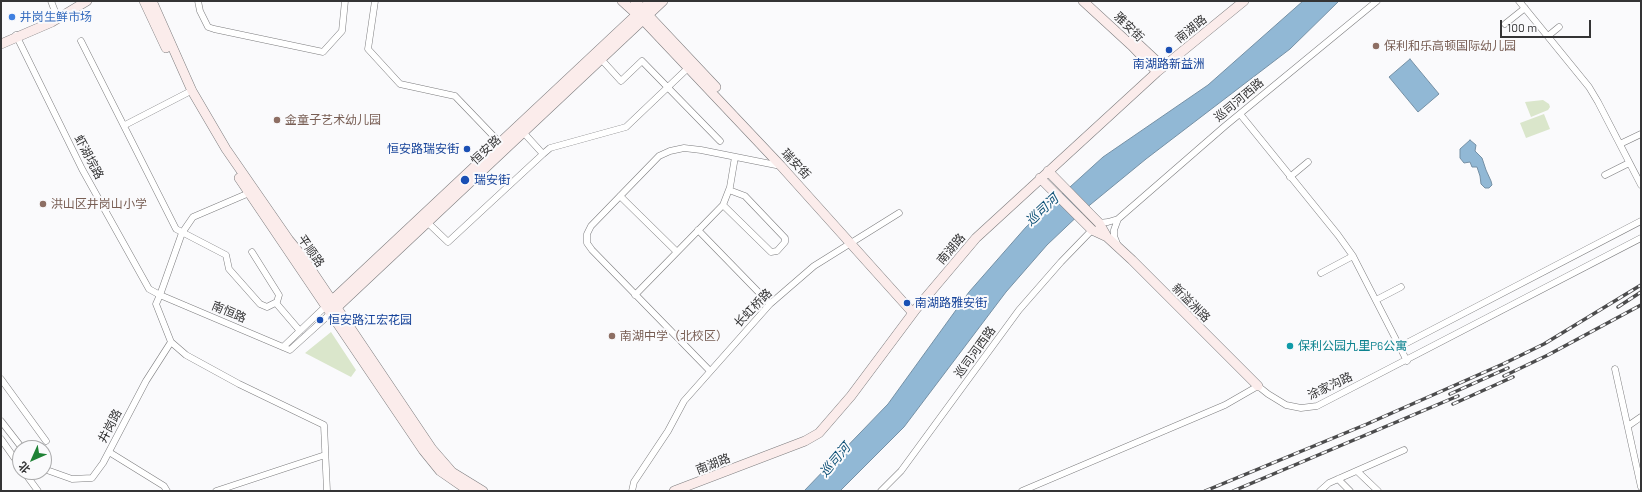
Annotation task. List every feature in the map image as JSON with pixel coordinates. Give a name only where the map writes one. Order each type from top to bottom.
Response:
[{"type":"main road","points":[[1,44],[56,14],[76,1]]},
{"type":"main road","points":[[1,40],[16,36],[52,22],[87,1]]},
{"type":"main road","name":"平顺路","points":[[144,1],[187,93],[209,131],[249,193],[432,449],[452,472],[483,491]]},
{"type":"main road","name":"平顺路","points":[[152,1],[188,83],[212,127],[302,256],[331,307],[428,457],[448,478],[469,491]]},
{"type":"main road","name":"瑞安街","points":[[622,1],[643,14],[853,241],[915,311]]},
{"type":"main road","name":"瑞安街","points":[[635,1],[643,14],[688,67],[853,241]]},
{"type":"main road","name":"恒安路","points":[[331,307],[428,222],[503,146],[523,132],[601,59],[643,14],[651,1]]},
{"type":"main road","name":"恒安路","points":[[331,307],[643,14],[663,1]]},
{"type":"main road","name":"雅安街","points":[[1084,1],[1132,46],[1160,69]]},
{"type":"main road","name":"雅安街","points":[[1091,1],[1160,69]]},
{"type":"main road","name":"南湖路","points":[[674,491],[801,443],[819,433],[851,396],[915,311],[970,244],[1160,69],[1244,1]]},
{"type":"main road","points":[[1048,171],[1099,223],[1106,237]]},
{"type":"main road","points":[[1040,178],[1092,230],[1106,237]]},
{"type":"main road","name":"新溢洲路","points":[[1106,237],[1258,386]]},
{"type":"street","points":[[51,1],[56,14]]},
{"type":"street","points":[[198,1],[200,11],[208,27],[323,52],[342,31],[345,1]]},
{"type":"street","points":[[375,1],[368,49],[400,84],[455,96],[503,146]]},
{"type":"street","name":"巡司河西路","points":[[1118,219],[1240,114],[1377,1]]},
{"type":"street","points":[[1519,1],[1592,92],[1641,185]]},
{"type":"street","points":[[1505,24],[1525,8]]},
{"type":"street","points":[[1548,36],[1559,27]]},
{"type":"street","name":"虾湖垸路","points":[[16,36],[82,169],[149,289],[160,295]]},
{"type":"street","points":[[81,40],[176,229],[226,255],[229,269],[260,304],[267,307],[276,303],[279,295],[252,252]]},
{"type":"street","points":[[601,59],[621,81],[642,61],[720,141]]},
{"type":"street","points":[[428,222],[448,242],[550,148],[626,127],[688,67]]},
{"type":"street","points":[[125,125],[187,93]]},
{"type":"street","points":[[1240,114],[1353,256],[1406,361]]},
{"type":"street","points":[[523,132],[543,154]]},
{"type":"street","points":[[1620,144],[1641,134]]},
{"type":"street","points":[[710,371],[592,250],[588,243],[587,234],[591,226],[659,156],[670,150],[684,148],[781,166]]},
{"type":"street","points":[[635,295],[723,205],[729,190],[735,157]]},
{"type":"street","points":[[1290,177],[1308,162]]},
{"type":"street","points":[[1605,175],[1630,163]]},
{"type":"street","points":[[723,205],[771,252],[777,251],[785,242],[785,238],[745,196],[729,190]]},
{"type":"street","points":[[249,193],[193,217],[182,233],[156,304],[171,342],[192,358],[239,384],[324,425],[327,491]]},
{"type":"street","points":[[620,196],[677,252]]},
{"type":"street","name":"长虹桥路","points":[[632,491],[634,482],[668,431],[684,400],[770,304],[814,266],[898,213]]},
{"type":"street","points":[[1099,223],[1111,222],[1118,219]]},
{"type":"street","points":[[1118,219],[1114,230],[1114,236],[1120,250]]},
{"type":"street","points":[[1399,347],[1641,221]]},
{"type":"street","points":[[698,230],[770,304]]},
{"type":"street","name":"巡司河西路","points":[[881,491],[901,471],[1019,310],[1061,262],[1092,230]]},
{"type":"street","name":"涂家沟路","points":[[1258,386],[1286,405],[1301,408],[1317,406],[1641,238]]},
{"type":"street","points":[[1321,273],[1353,256]]},
{"type":"street","points":[[1376,300],[1401,287]]},
{"type":"street","name":"南恒路","points":[[160,295],[290,350]]},
{"type":"street","points":[[276,303],[300,331]]},
{"type":"street","name":"恒安路","points":[[283,347],[300,331],[331,307]]},
{"type":"street","name":"恒安路","points":[[290,350],[331,307]]},
{"type":"street","name":"井岗路","points":[[52,472],[72,479],[92,478],[103,463],[146,381],[171,342]]},
{"type":"street","points":[[1615,369],[1641,487]]},
{"type":"street","points":[[1,379],[45,440]]},
{"type":"street","points":[[1022,491],[1226,405],[1258,386]]},
{"type":"street","points":[[1628,426],[1641,417]]},
{"type":"street","points":[[1,421],[16,440]]},
{"type":"street","points":[[1,439],[12,455]]},
{"type":"street","points":[[1320,491],[1329,482],[1404,450]]},
{"type":"street","points":[[109,452],[164,486],[167,491]]},
{"type":"street","points":[[216,491],[230,489],[325,455]]},
{"type":"street","points":[[1357,471],[1378,491]]},
{"type":"street","points":[[1338,479],[1350,491]]},
{"type":"street","points":[[30,480],[38,491]]},
{"type":"green space","points":[[1543,100],[1549,104],[1550,107],[1548,110],[1531,117],[1525,102]]},
{"type":"green space","points":[[1544,114],[1550,129],[1526,138],[1520,123]]},
{"type":"green space","points":[[331,332],[356,370],[351,377],[305,353]]},
{"type":"water","name":"巡司河","points":[[1303,1],[1339,1],[1290,49],[1146,159],[1085,209],[1047,245],[1006,292],[904,427],[840,491],[804,491],[888,404],[969,292],[1026,227],[1103,157],[1208,85]]},
{"type":"water","points":[[1410,59],[1439,94],[1418,112],[1389,77]]},
{"type":"water","points":[[1470,140],[1476,145],[1475,151],[1482,158],[1492,185],[1489,188],[1485,188],[1481,184],[1477,167],[1472,167],[1470,162],[1464,163],[1460,158],[1460,149]]},
{"type":"railway","points":[[1205,491],[1367,424],[1503,364],[1544,344],[1641,285]]},
{"type":"railway","points":[[1618,307],[1641,292]]},
{"type":"railway","points":[[1504,376],[1548,355],[1641,305]]},
{"type":"railway","points":[[1450,394],[1508,368]]},
{"type":"railway","points":[[1453,404],[1513,377]]},
{"type":"railway","points":[[1233,491],[1458,396]]},
{"type":"place","name":"井岗生鲜市场","points":[[12,17]]},
{"type":"place","name":"保利和乐高顿国际幼儿园","points":[[1376,46]]},
{"type":"place","name":"南湖路新益洲","points":[[1169,50]]},
{"type":"place","name":"金童子艺术幼儿园","points":[[277,120]]},
{"type":"place","name":"恒安路瑞安街","points":[[467,149]]},
{"type":"place","name":"瑞安街","points":[[465,180]]},
{"type":"place","name":"洪山区井岗山小学","points":[[43,204]]},
{"type":"place","name":"南湖路雅安街","points":[[907,303]]},
{"type":"place","name":"恒安路江宏花园","points":[[320,320]]},
{"type":"place","name":"南湖中学（北校区）","points":[[612,336]]},
{"type":"place","name":"保利公园九里P6公寓","points":[[1290,346]]}]
